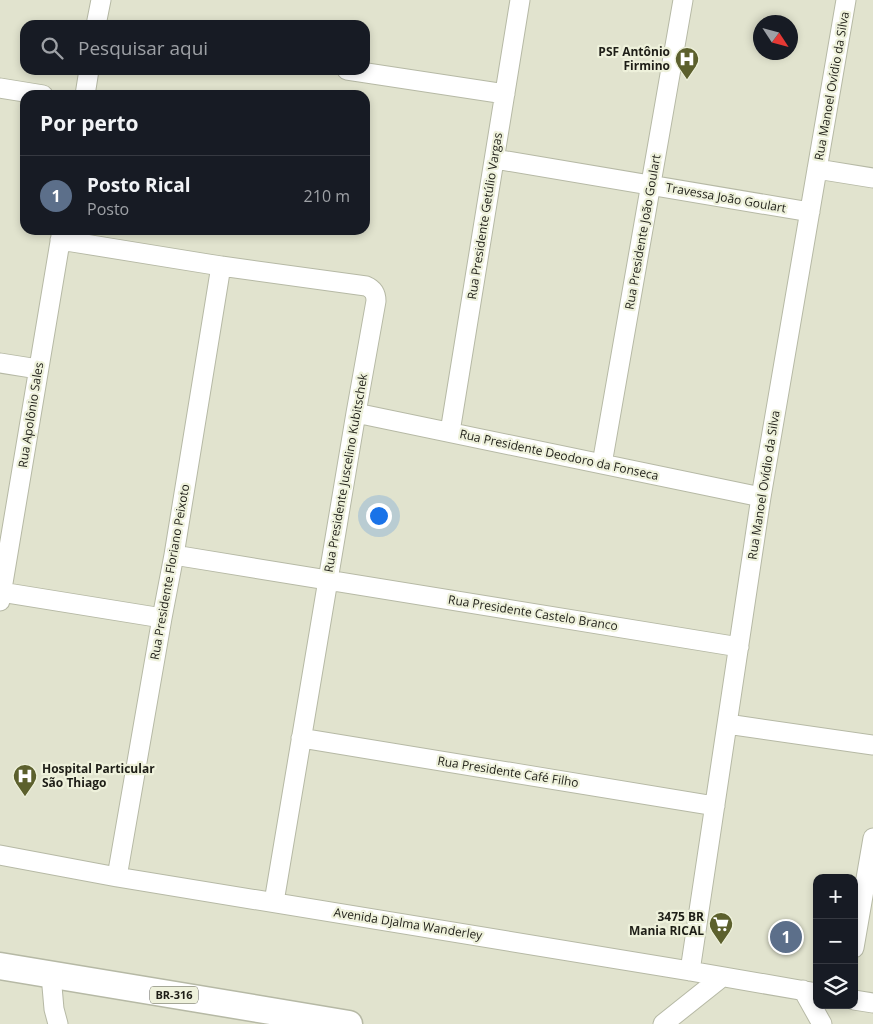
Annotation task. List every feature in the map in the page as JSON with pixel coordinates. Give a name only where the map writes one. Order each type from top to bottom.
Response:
[{"type":"highway","name":"BR-316","points":[[0,966],[349,1024]]},
{"type":"street","points":[[97,20],[100,0]]},
{"type":"street","name":"Rua Presidente Getúlio Vargas","points":[[450,432],[520,0]]},
{"type":"street","name":"Rua Presidente João Goulart","points":[[602,464],[683,0]]},
{"type":"street","name":"Rua Manoel Ovídio da Silva","points":[[690,971],[761,497],[846,0]]},
{"type":"street","points":[[370,73],[506,94]]},
{"type":"street","points":[[86,90],[88,75]]},
{"type":"street","points":[[0,88],[20,91]]},
{"type":"street","name":"Travessa João Goulart","points":[[495,159],[810,212]]},
{"type":"street","points":[[817,169],[873,178]]},
{"type":"street","points":[[61,235],[221,266]]},
{"type":"street","name":"Rua Apolônio Sales","points":[[1,596],[6,525],[38,369],[61,235]]},
{"type":"street","name":"Rua Presidente Juscelino Kubitschek","points":[[221,266],[366,286],[374,291],[376,295],[274,902]]},
{"type":"street","name":"Rua Presidente Floriano Peixoto","points":[[117,877],[174,554],[221,266]]},
{"type":"street","points":[[0,363],[38,369]]},
{"type":"street","name":"Rua Presidente Deodoro da Fonseca","points":[[356,413],[761,497]]},
{"type":"street","name":"Rua Presidente Castelo Branco","points":[[174,554],[739,647]]},
{"type":"street","points":[[1,596],[162,618]]},
{"type":"street","points":[[727,724],[873,745]]},
{"type":"street","name":"Rua Presidente Café Filho","points":[[301,738],[715,806]]},
{"type":"street","points":[[858,925],[873,838]]},
{"type":"street","name":"Avenida Djalma Wanderley","points":[[0,855],[117,877],[810,992]]},
{"type":"street","points":[[51,975],[54,1009],[58,1024]]},
{"type":"street","points":[[663,1024],[722,977]]},
{"type":"street","points":[[810,992],[822,1024]]},
{"type":"street","points":[[858,1001],[873,1003]]},
{"type":"place","name":"PSF Antônio Firmino","points":[[687,80]]},
{"type":"place","name":"Hospital Particular São Thiago","points":[[25,797]]},
{"type":"place","name":"Posto Rical","points":[[786,937]]},
{"type":"place","name":"3475 BR Mania RICAL","points":[[721,945]]}]
